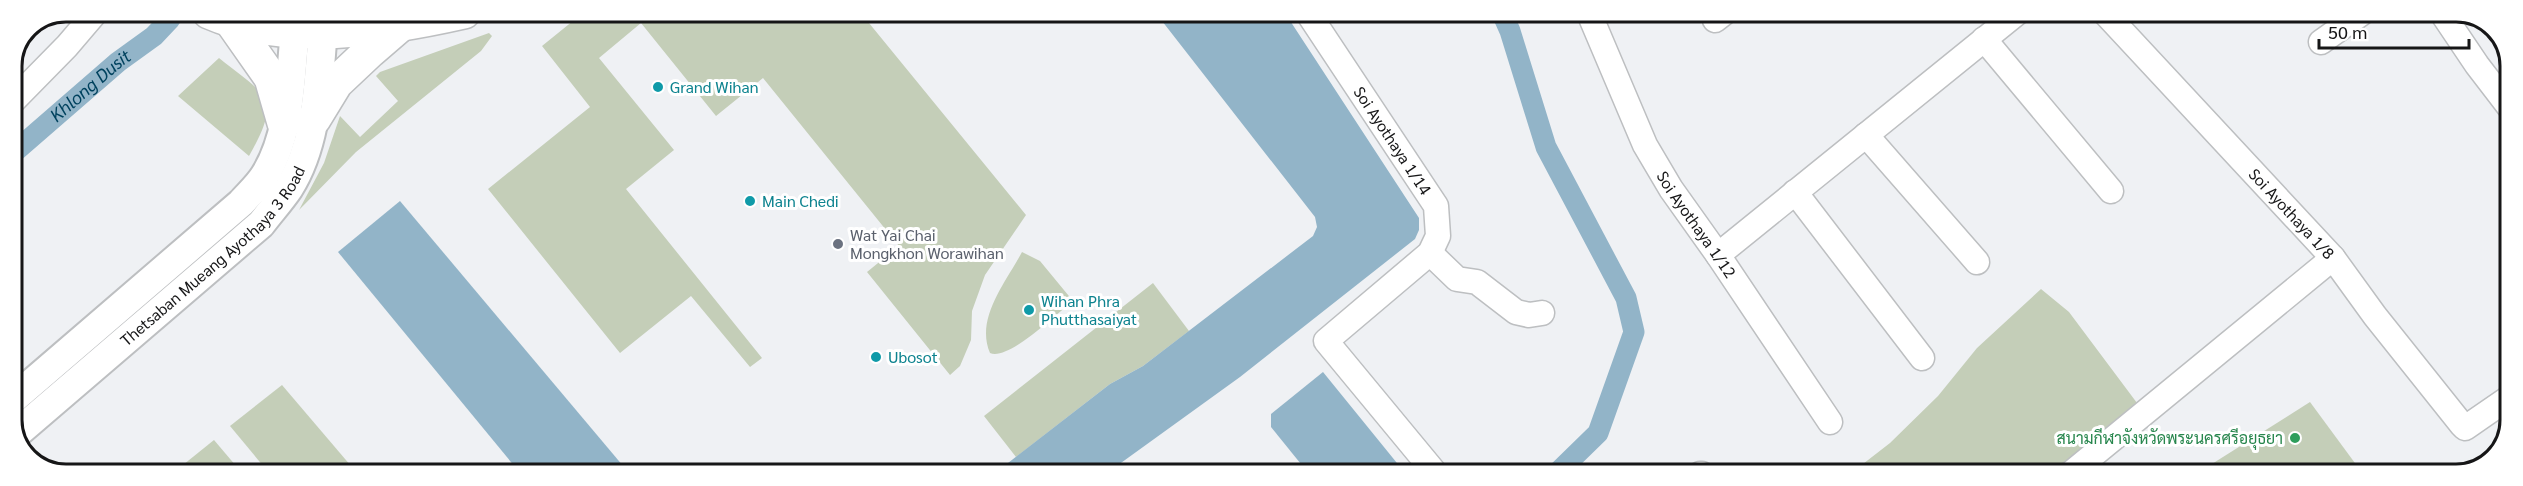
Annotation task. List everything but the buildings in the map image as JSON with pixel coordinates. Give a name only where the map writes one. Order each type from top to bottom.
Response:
[{"type":"main road","points":[[226,23],[271,78],[299,121],[369,51],[399,26]]},
{"type":"main road","points":[[262,23],[309,31],[399,26],[413,23]]},
{"type":"street","points":[[23,91],[87,23]]},
{"type":"street","name":"Soi Ayothaya 1/14","points":[[1315,23],[1436,206],[1437,236],[1430,253]]},
{"type":"street","name":"Soi Ayothaya 1/12","points":[[1593,23],[1645,145],[1671,189],[1830,422]]},
{"type":"street","points":[[1718,255],[2004,23]]},
{"type":"street","name":"Soi Ayothaya 1/8","points":[[2114,23],[2333,258],[2465,428],[2500,404]]},
{"type":"street","points":[[2321,42],[2347,23]]},
{"type":"street","points":[[2449,23],[2477,66],[2500,94]]},
{"type":"street","name":"Thetsaban Mueang Ayothaya 3 Road","points":[[23,428],[261,224],[290,188],[307,151],[299,121],[309,31]]},
{"type":"street","points":[[1984,39],[2111,191]]},
{"type":"street","name":"Thetsaban Mueang Ayothaya 3 Road","points":[[23,391],[241,203],[265,176],[280,141],[299,121]]},
{"type":"street","points":[[1866,135],[1977,262]]},
{"type":"street","points":[[1795,192],[1922,358]]},
{"type":"street","points":[[1428,464],[1326,341],[1430,253],[1457,279],[1477,282],[1516,312],[1529,315],[1542,313]]},
{"type":"street","points":[[2082,464],[2333,258]]},
{"type":"green space","points":[[570,23],[641,23],[599,58],[674,150],[626,189],[762,358],[750,367],[691,296],[620,353],[488,189],[590,107],[542,46]]},
{"type":"green space","points":[[641,23],[869,23],[1026,215],[985,275],[972,311],[971,340],[960,366],[950,375],[867,272],[899,246],[763,78],[716,116]]},
{"type":"green space","points":[[489,33],[492,36],[481,51],[356,152],[299,210],[324,163],[340,116],[360,137],[398,101],[376,76],[380,72]]},
{"type":"green space","points":[[219,58],[258,90],[264,99],[267,109],[265,121],[249,156],[178,96]]},
{"type":"green space","points":[[1022,252],[1040,261],[1073,301],[1045,325],[1009,350],[998,354],[990,353],[986,340],[989,314]]},
{"type":"green space","points":[[1153,283],[1189,331],[1143,366],[1110,384],[1016,457],[984,416]]},
{"type":"green space","points":[[2041,289],[2069,312],[2140,407],[2069,464],[1863,464],[1890,443],[1938,396],[1977,348]]},
{"type":"green space","points":[[282,385],[349,464],[262,464],[230,426]]},
{"type":"green space","name":"สนามกีฬาจังหวัดพระนครศรีอยุธยา","points":[[2310,402],[2356,464],[2212,464]]},
{"type":"green space","points":[[214,440],[234,464],[184,464]]},
{"type":"water","points":[[1164,23],[1292,23],[1419,218],[1419,230],[1415,239],[1240,377],[1119,464],[1007,464],[1110,384],[1143,366],[1313,236],[1317,227],[1315,217]]},
{"type":"water","points":[[400,201],[621,464],[513,464],[338,252]]},
{"type":"water","points":[[1323,372],[1398,464],[1301,464],[1271,427],[1271,414]]},
{"type":"waterway","name":"Khlong Dusit","points":[[23,144],[118,62],[154,36],[166,23]]},
{"type":"waterway","points":[[1506,23],[1546,147],[1626,298],[1634,332],[1598,433],[1566,464]]},
{"type":"place","name":"Grand Wihan","points":[[658,87]]},
{"type":"place","name":"Main Chedi","points":[[750,201]]},
{"type":"place","name":"Wat Yai Chai Mongkhon Worawihan","points":[[838,244]]},
{"type":"place","name":"Wihan Phra Phutthasaiyat","points":[[1029,310]]},
{"type":"place","name":"Ubosot","points":[[876,357]]},
{"type":"place","name":"สนามกีฬาจังหวัดพระนครศรีอยุธยา","points":[[2295,438]]}]
